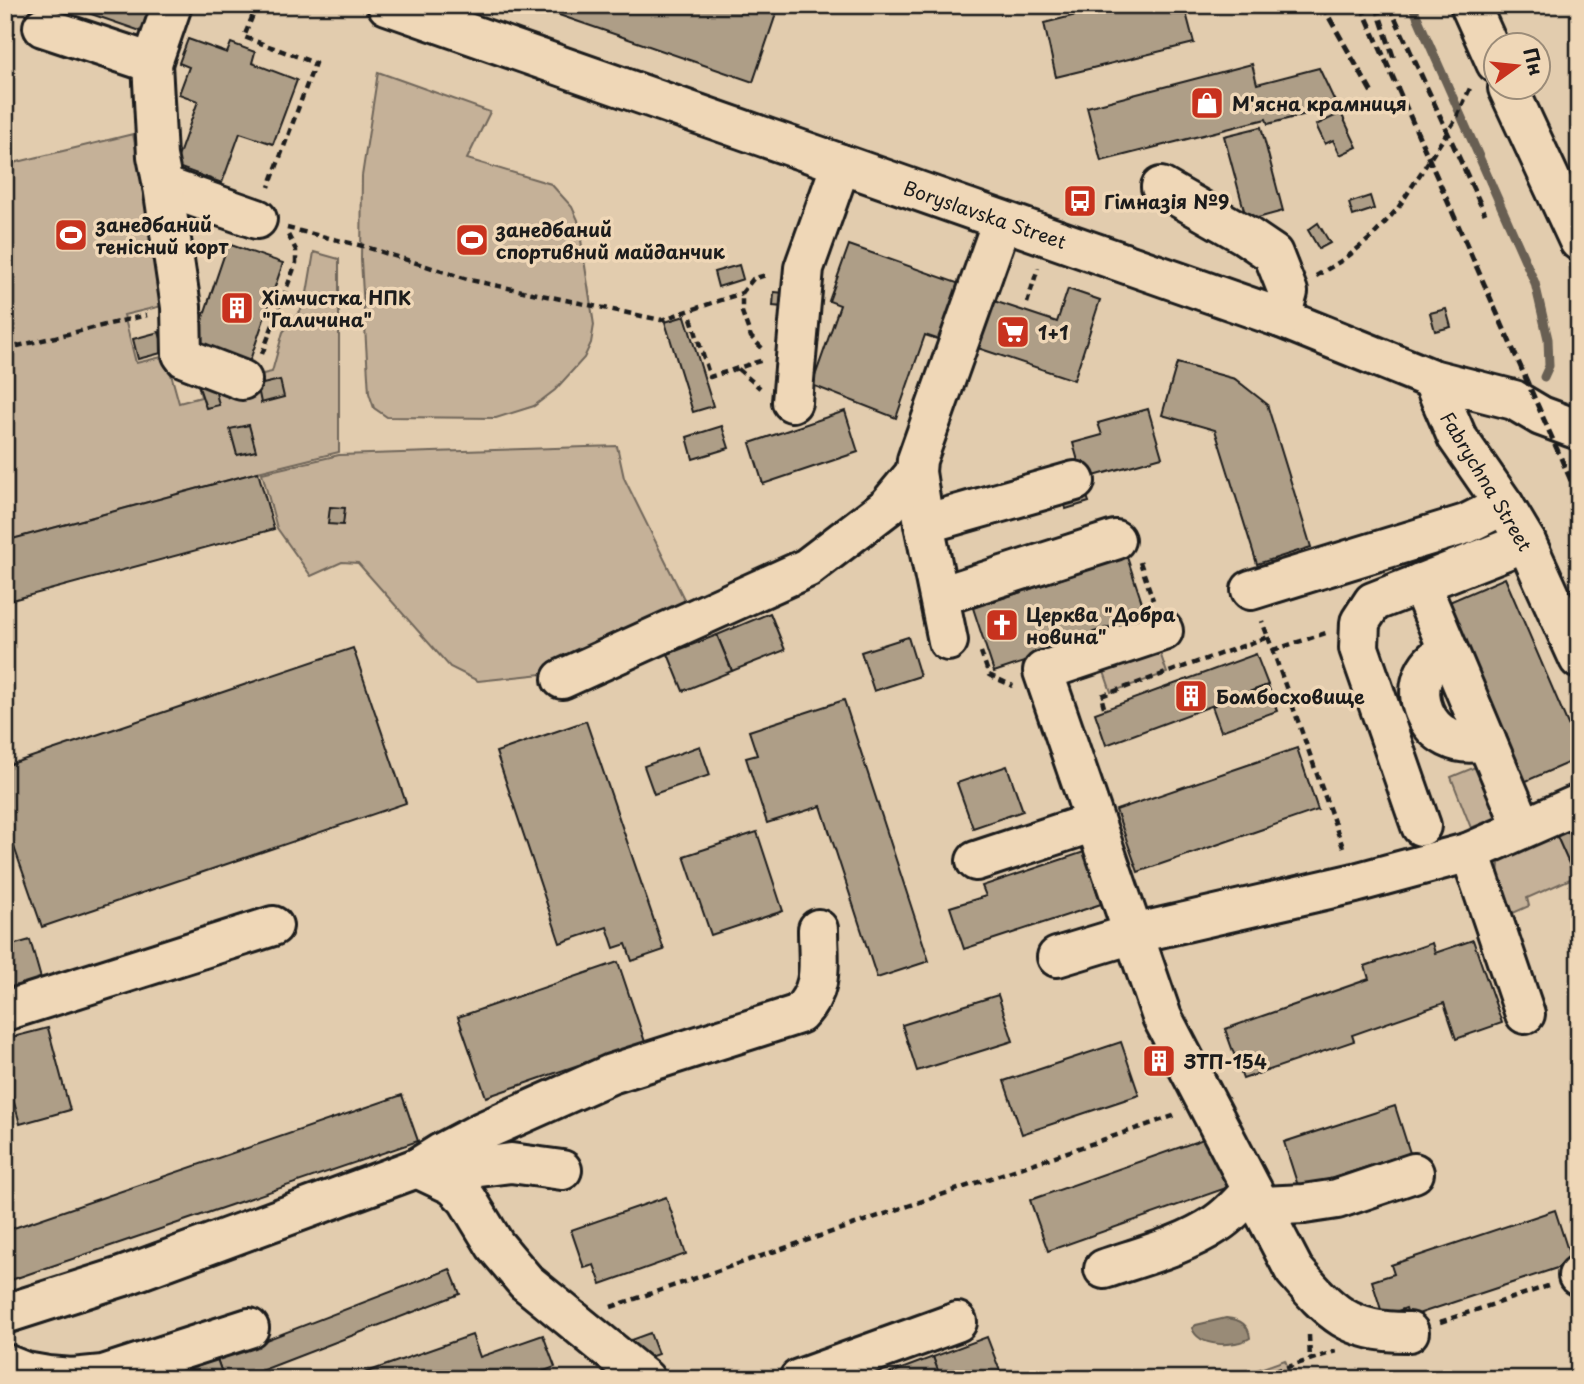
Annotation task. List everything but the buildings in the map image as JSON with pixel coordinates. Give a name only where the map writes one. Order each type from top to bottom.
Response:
[{"type":"street","points":[[173,5],[152,63],[157,156],[181,307],[181,347],[185,358],[242,380]]},
{"type":"street","name":"Boryslavska Street","points":[[387,5],[1002,221],[1284,305],[1432,379],[1514,400],[1541,416],[1579,430]]},
{"type":"street","points":[[1470,5],[1482,32]]},
{"type":"street","points":[[43,27],[152,63]]},
{"type":"street","points":[[1514,102],[1579,241]]},
{"type":"street","points":[[792,402],[804,268],[841,164]]},
{"type":"street","points":[[163,186],[257,219]]},
{"type":"street","points":[[1161,187],[1273,254],[1284,305]]},
{"type":"street","points":[[963,642],[940,596],[924,524],[916,472],[917,460],[1002,221]]},
{"type":"street","name":"Fabrychna Street","points":[[1432,379],[1457,436],[1526,542],[1579,659]]},
{"type":"street","points":[[562,679],[807,568],[888,506],[916,472]]},
{"type":"street","points":[[924,524],[1075,481]]},
{"type":"street","points":[[1251,590],[1466,524],[1504,505]]},
{"type":"street","points":[[940,596],[1115,540]]},
{"type":"street","points":[[1421,826],[1359,648],[1360,622],[1373,602],[1526,542]]},
{"type":"street","points":[[1420,583],[1523,828]]},
{"type":"street","points":[[1163,631],[1043,671],[1054,705],[1162,1017],[1294,1269],[1322,1303],[1358,1326],[1395,1332]]},
{"type":"street","points":[[1057,957],[1133,934],[1355,883],[1470,852],[1579,804]]},
{"type":"street","points":[[976,861],[1094,822]]},
{"type":"street","points":[[1470,852],[1525,1014]]},
{"type":"street","points":[[5,1011],[273,926]]},
{"type":"street","points":[[5,1314],[121,1276],[418,1168],[440,1153],[483,1131],[611,1074],[799,1014],[812,1000],[818,986],[818,929]]},
{"type":"street","points":[[418,1168],[472,1168],[511,1163],[562,1170]]},
{"type":"street","points":[[418,1168],[453,1185],[467,1199],[495,1245],[526,1282],[645,1379]]},
{"type":"street","points":[[1104,1269],[1184,1241],[1256,1198],[1304,1204],[1337,1199],[1414,1173]]},
{"type":"street","points":[[799,1379],[957,1322]]},
{"type":"street","points":[[5,1364],[25,1372],[48,1376],[72,1378],[103,1375],[249,1328]]},
{"type":"path","points":[[257,5],[244,37],[315,63],[257,219]]},
{"type":"path","points":[[1284,305],[1373,236],[1410,191],[1462,106]]},
{"type":"path","points":[[242,380],[254,377],[296,263],[296,250],[284,228],[363,246],[470,281],[661,320],[742,293]]},
{"type":"path","points":[[1027,303],[1040,261]]},
{"type":"path","points":[[5,349],[181,307]]},
{"type":"path","points":[[691,318],[710,377],[769,359]]},
{"type":"path","points":[[1251,590],[1355,883]]},
{"type":"path","points":[[1273,650],[1360,622]]},
{"type":"path","points":[[1104,707],[1101,696],[1268,636]]},
{"type":"path","points":[[963,642],[989,675],[1054,705]]},
{"type":"path","points":[[570,1320],[696,1280],[1208,1105]]},
{"type":"path","points":[[1252,1379],[1578,1275]]},
{"type":"shaded area","name":"занедбаний спортивний майданчик","points":[[378,72],[490,112],[467,159],[551,184],[572,207],[578,220],[594,325],[591,343],[584,358],[555,390],[534,406],[496,418],[387,417],[374,408],[369,393],[361,260],[362,176]]},
{"type":"shaded area","points":[[133,134],[166,305],[124,315],[136,363],[166,356],[179,403],[201,397],[198,384],[216,393],[257,383],[263,374],[272,372],[283,332],[305,305],[314,252],[339,259],[339,452],[5,541],[5,165]]},
{"type":"shaded area","points":[[617,446],[624,478],[690,611],[561,672],[478,681],[450,667],[358,563],[342,562],[311,576],[277,528],[262,473],[339,455]]},
{"type":"shaded area","points":[[1156,641],[1167,673],[1111,692],[1100,660]]},
{"type":"shaded area","points":[[1485,763],[1506,813],[1471,828],[1451,777]]},
{"type":"shaded area","points":[[1555,832],[1575,877],[1527,898],[1529,906],[1511,914],[1498,877],[1499,864],[1504,855]]},
{"type":"shaded area","points":[[1226,1318],[1242,1323],[1248,1329],[1250,1338],[1236,1343],[1218,1344],[1202,1339],[1192,1328],[1196,1325]]},
{"type":"shaded area","points":[[1285,1360],[1292,1379],[1232,1379]]},
{"type":"waterway","points":[[1412,5],[1535,283],[1548,339],[1549,366],[1544,377]]},
{"type":"railway","points":[[1322,5],[1372,93]]},
{"type":"railway","points":[[1361,5],[1579,499]]},
{"type":"railway","points":[[1376,5],[1395,62]]},
{"type":"railway","points":[[1389,5],[1485,214]]},
{"type":"place","name":"М'ясна крамниця","points":[[1207,103]]},
{"type":"place","name":"Гімназія №9","points":[[1080,201]]},
{"type":"place","name":"занедбаний тенісний корт","points":[[71,235]]},
{"type":"place","name":"занедбаний спортивний майданчик","points":[[472,240]]},
{"type":"place","name":"Хімчистка НПК \"Галичина\"","points":[[237,308]]},
{"type":"place","name":"1+1","points":[[1013,332]]},
{"type":"place","name":"Церква \"Добра новина\"","points":[[1002,625]]},
{"type":"place","name":"Бомбосховище","points":[[1191,696]]},
{"type":"place","name":"ЗТП-154","points":[[1159,1061]]}]
